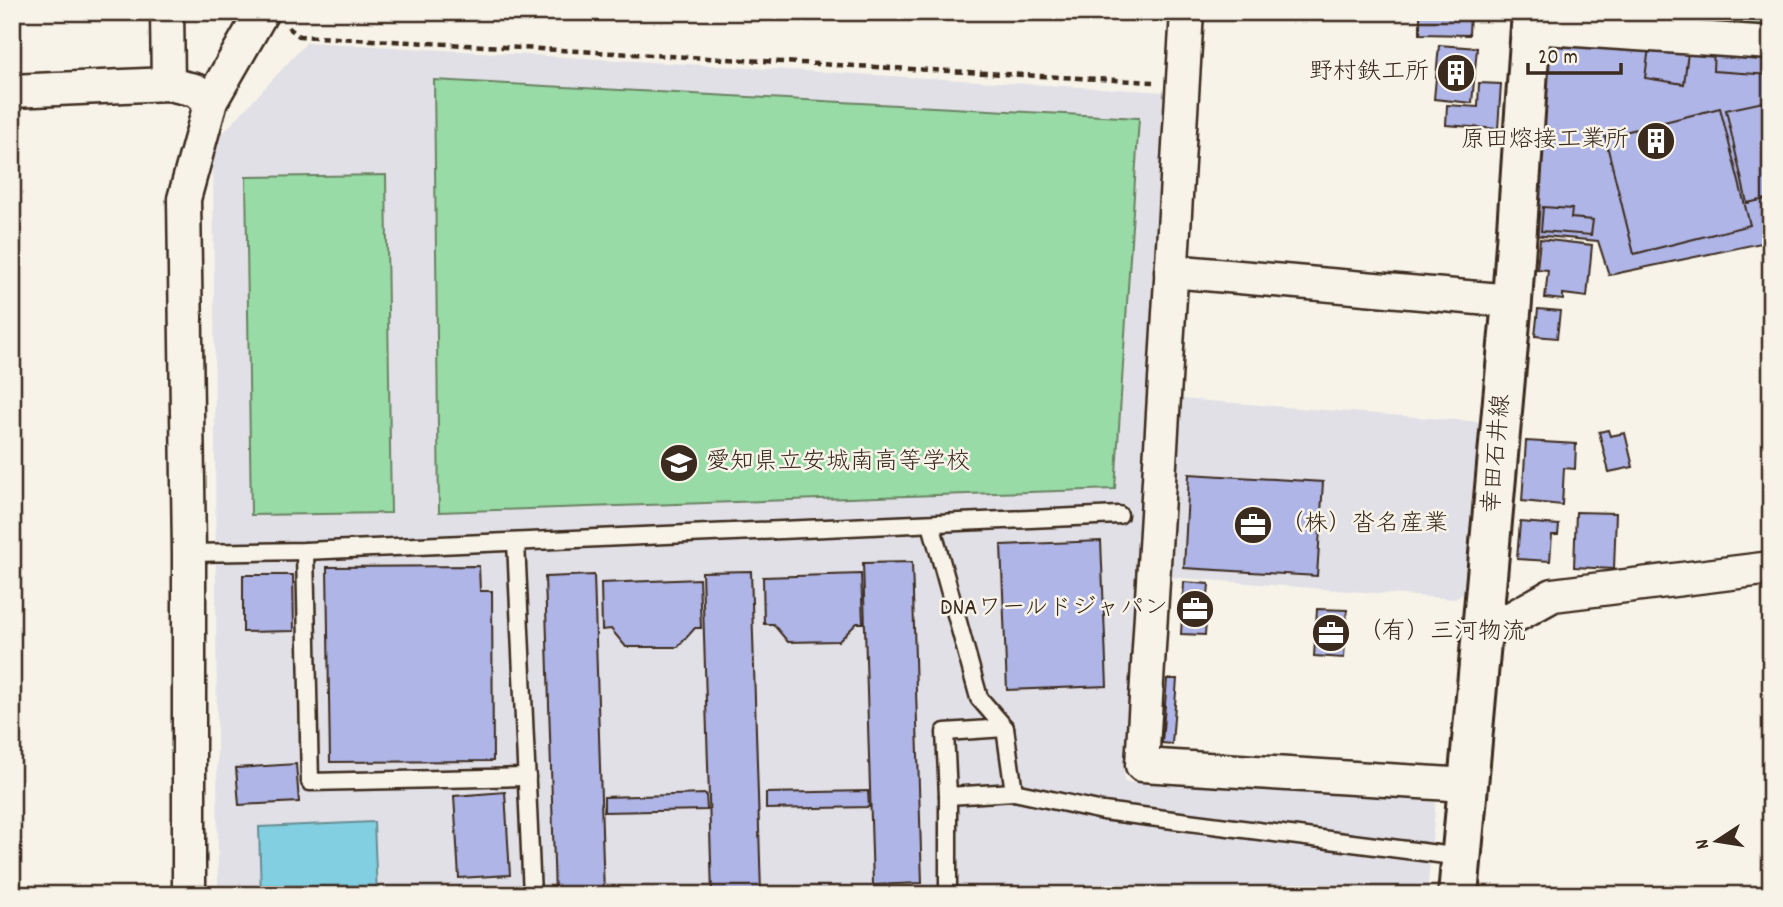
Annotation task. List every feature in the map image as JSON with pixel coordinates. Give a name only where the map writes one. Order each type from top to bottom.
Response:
[{"type":"main road","name":"幸田石井線","points":[[1458,895],[1511,301],[1532,20]]},
{"type":"street","points":[[167,12],[168,84]]},
{"type":"street","points":[[1187,12],[1142,765],[1468,785]]},
{"type":"street","points":[[189,895],[189,553],[184,199],[211,101],[272,17]]},
{"type":"street","points":[[1532,20],[1771,43]]},
{"type":"street","points":[[12,91],[168,84],[195,90],[211,101]]},
{"type":"street","points":[[1171,271],[1511,301]]},
{"type":"street","points":[[1481,635],[1553,595],[1771,568]]},
{"type":"lane","points":[[189,553],[305,551],[1119,515]]},
{"type":"lane","points":[[931,524],[979,698],[1005,728],[1014,792]]},
{"type":"lane","points":[[516,542],[532,895]]},
{"type":"lane","points":[[305,551],[310,782],[527,777]]},
{"type":"lane","points":[[948,895],[945,732],[1005,728]]},
{"type":"lane","points":[[948,796],[1014,792],[1103,811],[1461,857]]},
{"type":"path","points":[[272,17],[299,36],[1182,84]]},
{"type":"shaded area","name":"愛知県立安城南高等学校","points":[[307,42],[1166,92],[1124,782],[1436,799],[1427,895],[218,895],[213,144]]},
{"type":"shaded area","points":[[1181,399],[1482,422],[1467,592],[1455,599],[1168,577]]},
{"type":"green space","points":[[1771,12],[1771,28],[1561,13]]},
{"type":"green space","points":[[434,80],[1139,118],[1115,489],[439,512]]},
{"type":"green space","points":[[386,175],[391,513],[251,515],[246,177]]},
{"type":"water","points":[[374,822],[377,895],[261,895],[259,827]]},
{"type":"building","points":[[1420,12],[1470,12],[1469,35],[1420,34]]},
{"type":"building","name":"原田熔接工業所","points":[[1548,30],[1771,47],[1771,241],[1609,275],[1598,241],[1534,235]]},
{"type":"building","name":"野村鉄工所","points":[[1439,45],[1477,48],[1472,103],[1434,99]]},
{"type":"building","points":[[1649,47],[1688,52],[1684,84],[1645,78]]},
{"type":"building","points":[[1714,47],[1771,51],[1771,75],[1713,71]]},
{"type":"building","points":[[1479,83],[1501,84],[1498,129],[1446,125],[1447,105],[1478,107]]},
{"type":"building","points":[[1768,101],[1771,103],[1771,198],[1747,203],[1726,110]]},
{"type":"building","points":[[1720,108],[1750,225],[1634,254],[1605,137]]},
{"type":"building","points":[[1543,207],[1572,209],[1571,218],[1593,220],[1591,235],[1541,231]]},
{"type":"building","points":[[1540,239],[1592,245],[1587,297],[1563,294],[1563,300],[1545,298],[1548,270],[1537,269]]},
{"type":"building","points":[[1538,309],[1560,311],[1557,338],[1535,336]]},
{"type":"building","points":[[1608,430],[1610,436],[1625,433],[1633,467],[1609,472],[1599,432]]},
{"type":"building","points":[[1526,441],[1576,444],[1575,469],[1564,468],[1562,505],[1522,501]]},
{"type":"building","name":"（株）沓名産業","points":[[1189,474],[1323,482],[1317,576],[1184,568]]},
{"type":"building","points":[[1576,512],[1616,513],[1614,569],[1574,567]]},
{"type":"building","points":[[1520,522],[1559,525],[1558,535],[1552,535],[1550,561],[1517,559]]},
{"type":"building","points":[[1101,541],[1107,686],[1007,690],[1001,545]]},
{"type":"building","points":[[912,562],[922,883],[873,885],[863,563]]},
{"type":"building","points":[[479,566],[480,591],[492,591],[493,761],[330,762],[327,567]]},
{"type":"building","points":[[751,571],[761,892],[712,894],[702,572]]},
{"type":"building","points":[[861,574],[863,623],[857,623],[839,641],[788,642],[773,624],[764,624],[763,577]]},
{"type":"building","points":[[243,575],[293,575],[294,631],[243,632]]},
{"type":"building","points":[[594,575],[604,895],[555,895],[545,577]]},
{"type":"building","points":[[699,579],[701,628],[695,628],[678,647],[626,647],[611,629],[602,630],[601,583]]},
{"type":"building","name":"DNAワールドジャパン","points":[[1184,582],[1209,584],[1205,635],[1181,634]]},
{"type":"building","name":"（有）三河物流","points":[[1317,609],[1347,610],[1344,658],[1314,656]]},
{"type":"building","points":[[1167,679],[1177,679],[1172,744],[1162,743]]},
{"type":"building","points":[[296,764],[299,802],[239,805],[236,768]]},
{"type":"building","points":[[868,791],[869,807],[766,809],[766,793]]},
{"type":"building","points":[[505,792],[510,875],[459,878],[454,796]]},
{"type":"building","points":[[706,794],[707,810],[604,812],[604,797]]},
{"type":"place","name":"野村鉄工所","points":[[1456,73]]},
{"type":"place","name":"原田熔接工業所","points":[[1656,141]]},
{"type":"place","name":"愛知県立安城南高等学校","points":[[679,463]]},
{"type":"place","name":"（株）沓名産業","points":[[1253,525]]},
{"type":"place","name":"DNAワールドジャパン","points":[[1195,609]]},
{"type":"place","name":"（有）三河物流","points":[[1331,633]]}]
